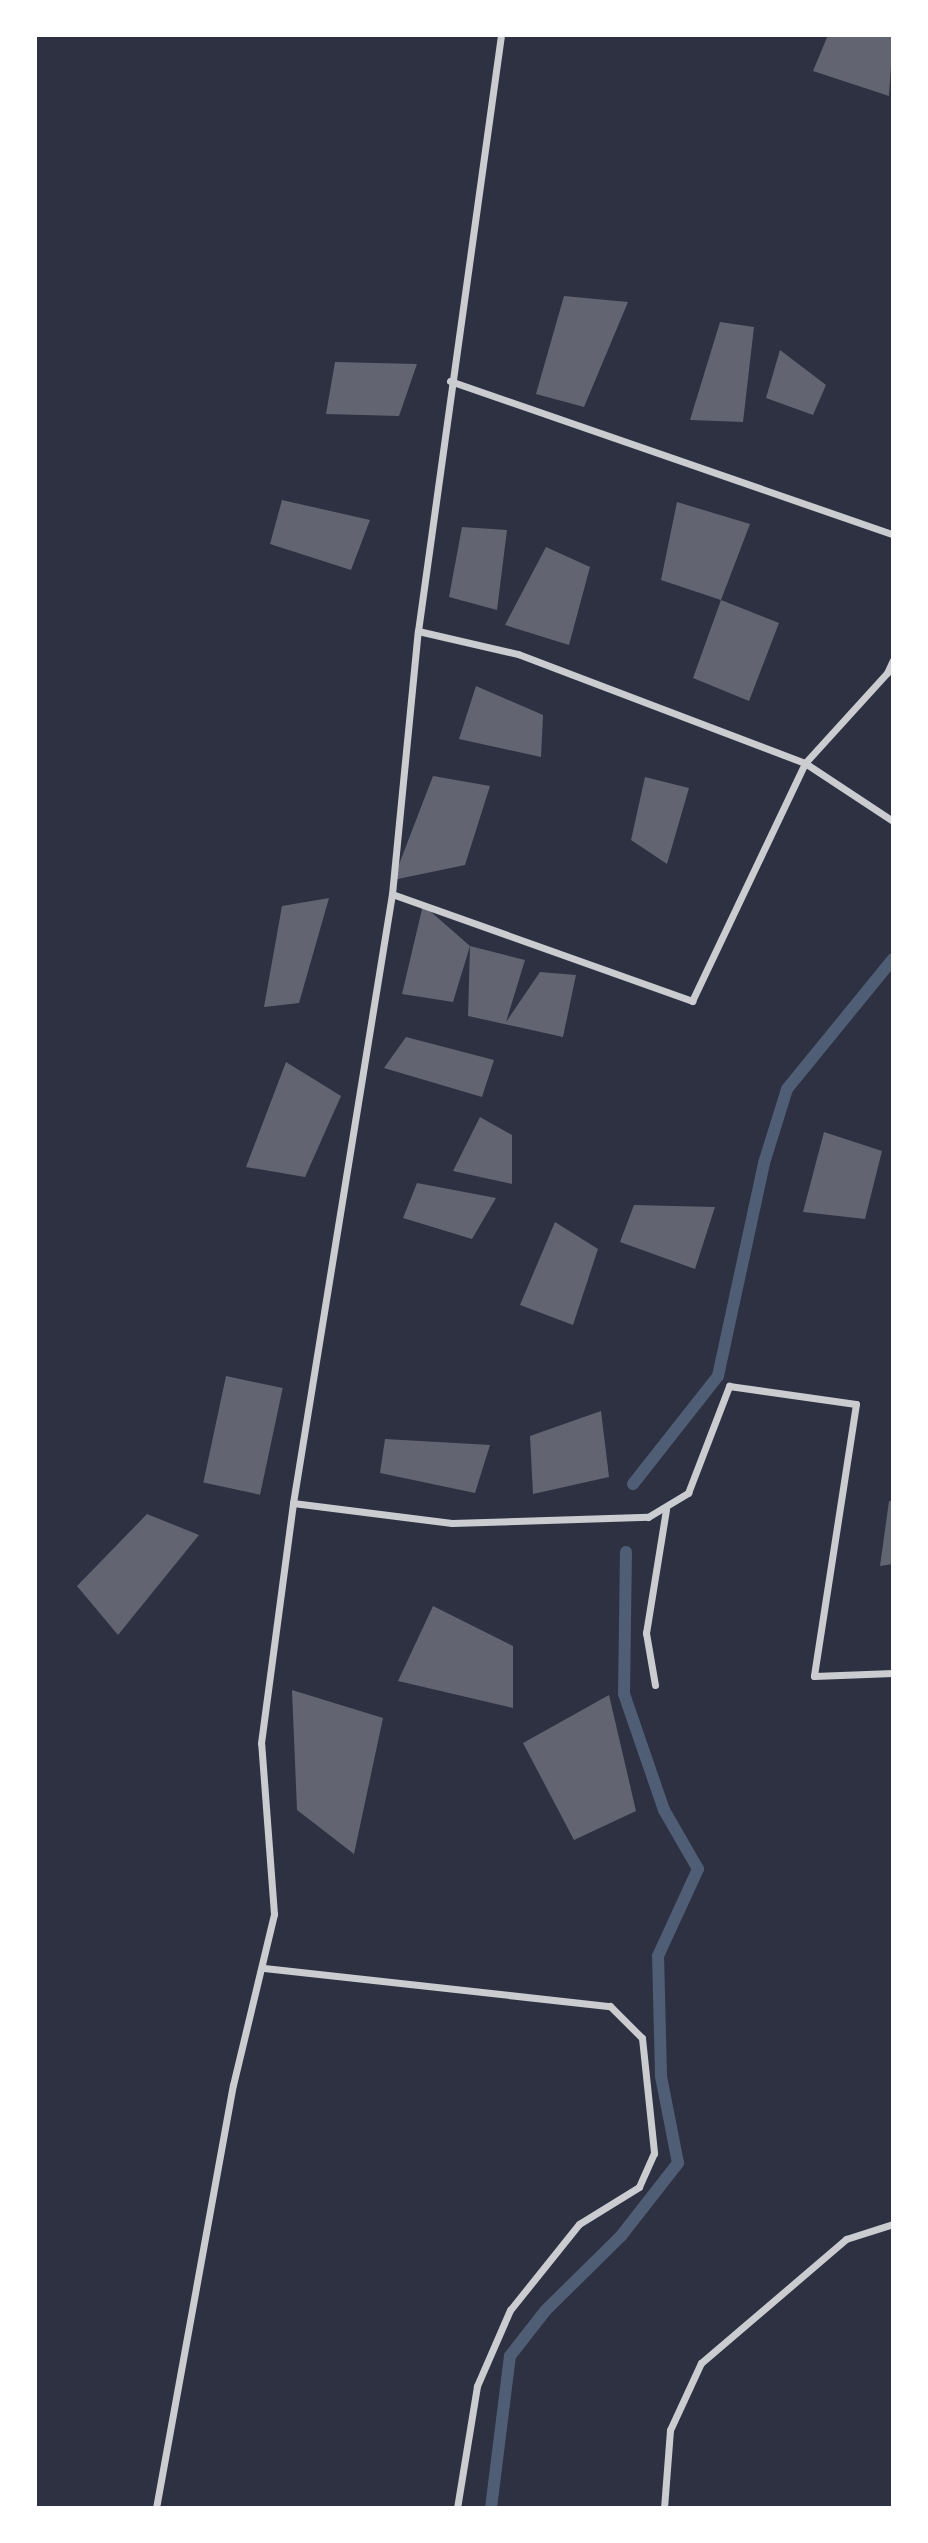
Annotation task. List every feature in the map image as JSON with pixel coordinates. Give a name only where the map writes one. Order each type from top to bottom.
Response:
[{"type":"street","points":[[156,2508],[233,2085],[264,1968],[274,1914],[261,1743],[293,1503],[392,894],[418,631],[450,381],[501,35]]},
{"type":"street","points":[[450,381],[893,534]]},
{"type":"street","points":[[418,631],[518,653],[805,763],[893,821]]},
{"type":"street","points":[[392,894],[692,1000],[805,763],[887,673],[893,660]]},
{"type":"street","points":[[293,1503],[452,1523],[648,1517],[666,1510],[688,1493],[729,1386],[856,1404],[814,1676],[893,1673]]},
{"type":"street","points":[[655,1685],[646,1633],[666,1510]]},
{"type":"street","points":[[264,1968],[610,2006],[642,2038],[654,2153],[639,2187],[579,2224],[510,2310],[477,2386],[457,2508]]},
{"type":"street","points":[[664,2508],[670,2430],[701,2363],[846,2239],[893,2224]]},
{"type":"building","points":[[828,35],[893,35],[889,96],[813,71]]},
{"type":"building","points":[[564,296],[628,302],[584,407],[536,394]]},
{"type":"building","points":[[720,322],[754,327],[743,422],[690,420]]},
{"type":"building","points":[[780,350],[826,385],[813,415],[766,398]]},
{"type":"building","points":[[335,362],[417,364],[399,416],[326,414]]},
{"type":"building","points":[[282,500],[370,520],[351,570],[270,544]]},
{"type":"building","points":[[677,502],[750,524],[721,600],[661,580]]},
{"type":"building","points":[[462,527],[507,530],[497,610],[449,597]]},
{"type":"building","points":[[546,547],[590,567],[569,645],[505,625]]},
{"type":"building","points":[[721,600],[779,623],[749,701],[693,678]]},
{"type":"building","points":[[476,686],[543,715],[541,757],[459,739]]},
{"type":"building","points":[[433,776],[490,786],[465,865],[393,880]]},
{"type":"building","points":[[645,777],[689,788],[667,864],[631,840]]},
{"type":"building","points":[[329,898],[299,1003],[264,1007],[282,906]]},
{"type":"building","points":[[423,905],[470,946],[453,1002],[402,994]]},
{"type":"building","points":[[470,946],[525,960],[506,1022],[540,972],[576,975],[563,1037],[468,1016]]},
{"type":"building","points":[[406,1037],[494,1060],[482,1097],[384,1068]]},
{"type":"building","points":[[286,1062],[341,1096],[305,1177],[246,1167]]},
{"type":"building","points":[[480,1117],[512,1135],[512,1184],[453,1171]]},
{"type":"building","points":[[824,1132],[882,1151],[865,1219],[803,1212]]},
{"type":"building","points":[[417,1183],[496,1198],[472,1239],[403,1218]]},
{"type":"building","points":[[634,1205],[715,1207],[695,1269],[620,1242]]},
{"type":"building","points":[[555,1222],[598,1249],[573,1325],[520,1305]]},
{"type":"building","points":[[226,1376],[283,1388],[260,1495],[203,1483]]},
{"type":"building","points":[[601,1411],[609,1477],[533,1494],[530,1436]]},
{"type":"building","points":[[385,1439],[490,1445],[475,1493],[380,1473]]},
{"type":"building","points":[[889,1501],[893,1501],[893,1564],[880,1566]]},
{"type":"building","points":[[147,1514],[199,1535],[118,1635],[77,1586]]},
{"type":"building","points":[[433,1606],[513,1646],[513,1708],[398,1681]]},
{"type":"building","points":[[292,1690],[383,1718],[354,1854],[297,1810]]},
{"type":"building","points":[[609,1695],[636,1811],[574,1840],[523,1743]]},
{"type":"waterway","points":[[633,1484],[718,1376],[764,1163],[787,1089],[893,959]]},
{"type":"waterway","points":[[491,2508],[510,2356],[546,2310],[621,2236],[678,2163],[661,2076],[658,1956],[698,1869],[664,1810],[624,1694],[626,1552]]}]
